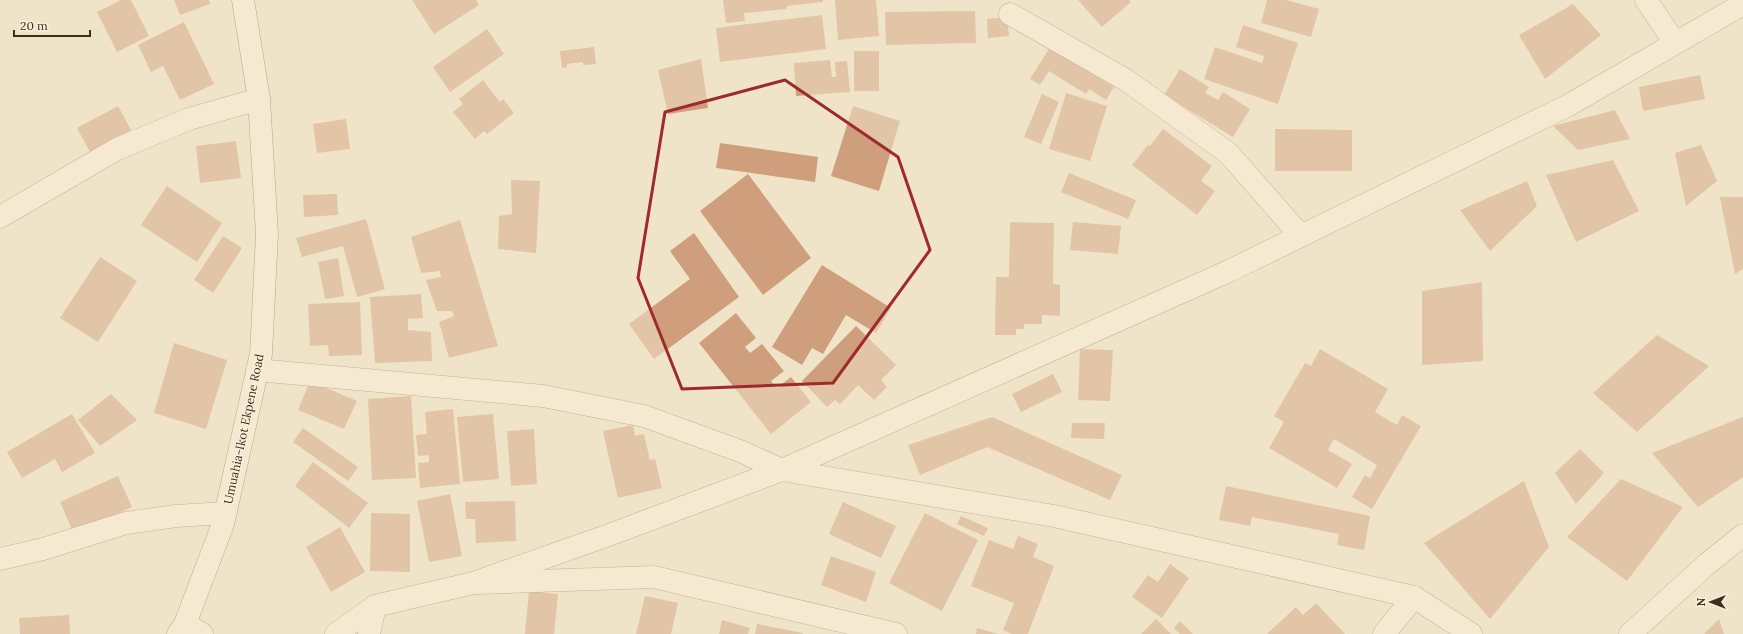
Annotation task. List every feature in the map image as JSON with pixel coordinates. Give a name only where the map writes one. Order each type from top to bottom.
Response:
[{"type":"street","name":"Umuahia-Ikot Ekpene Road","points":[[188,631],[223,524],[261,354],[267,234],[259,99],[243,0]]},
{"type":"street","points":[[1646,0],[1675,43]]},
{"type":"street","points":[[336,634],[375,606],[473,583],[609,535],[782,470],[1222,274],[1569,105],[1743,4]]},
{"type":"street","points":[[1010,14],[1126,80],[1228,153],[1301,236]]},
{"type":"street","points":[[0,217],[117,149],[189,119],[259,99]]},
{"type":"street","points":[[257,370],[543,396],[644,416],[740,451],[782,470],[1054,516],[1414,597],[1471,634]]},
{"type":"street","points":[[0,560],[43,549],[126,523],[176,516],[225,513]]},
{"type":"street","points":[[1630,634],[1707,564],[1743,535]]},
{"type":"street","points":[[473,583],[654,577],[896,634]]},
{"type":"street","points":[[1384,634],[1414,597]]},
{"type":"street","points":[[369,634],[375,606]]},
{"type":"highlighted area","points":[[785,80],[898,157],[930,250],[833,383],[682,389],[638,278],[665,112]]},
{"type":"building","points":[[121,0],[131,0],[149,36],[117,52],[97,12]]},
{"type":"building","points":[[174,0],[209,0],[210,4],[180,15]]},
{"type":"building","points":[[412,0],[476,0],[479,5],[434,34]]},
{"type":"building","points":[[723,0],[823,0],[823,2],[787,6],[787,9],[744,13],[745,21],[726,23]]},
{"type":"building","points":[[835,0],[876,0],[879,36],[838,40]]},
{"type":"building","points":[[1078,0],[1129,0],[1131,2],[1102,27]]},
{"type":"building","points":[[1267,0],[1286,0],[1319,9],[1311,37],[1261,23]]},
{"type":"building","points":[[1573,4],[1601,35],[1545,79],[1519,35]]},
{"type":"building","points":[[975,11],[976,43],[886,45],[885,12]]},
{"type":"building","points":[[822,15],[826,49],[720,62],[716,28]]},
{"type":"building","points":[[1007,17],[1009,36],[988,38],[987,19]]},
{"type":"building","points":[[184,22],[214,84],[180,100],[163,66],[151,72],[138,45]]},
{"type":"building","points":[[1243,25],[1298,43],[1278,104],[1204,79],[1215,47],[1262,63],[1264,56],[1236,47]]},
{"type":"building","points":[[487,29],[504,54],[450,92],[433,67]]},
{"type":"building","points":[[594,47],[596,64],[583,65],[583,62],[567,64],[567,67],[562,68],[560,51]]},
{"type":"building","points":[[1050,47],[1114,87],[1106,100],[1089,89],[1086,94],[1049,71],[1040,85],[1030,79]]},
{"type":"building","points":[[854,51],[879,51],[879,91],[854,91]]},
{"type":"building","points":[[701,59],[708,108],[668,114],[658,70]]},
{"type":"building","points":[[830,60],[832,77],[836,77],[835,62],[847,61],[850,92],[796,96],[794,63]]},
{"type":"building","points":[[1180,69],[1209,87],[1205,93],[1218,100],[1223,92],[1250,109],[1233,137],[1164,95]]},
{"type":"building","points":[[1700,75],[1705,99],[1643,111],[1639,87]]},
{"type":"building","points":[[483,80],[500,102],[503,99],[514,113],[487,134],[484,131],[475,139],[453,112],[463,104],[459,99]]},
{"type":"building","points":[[1066,93],[1107,106],[1090,161],[1049,149]]},
{"type":"building","points":[[1042,94],[1059,102],[1041,144],[1024,137]]},
{"type":"building","points":[[118,106],[131,130],[90,152],[77,128]]},
{"type":"building","points":[[853,106],[900,121],[879,191],[831,176]]},
{"type":"building","points":[[1615,110],[1630,139],[1578,150],[1553,126]]},
{"type":"building","points":[[346,119],[350,149],[317,153],[313,124]]},
{"type":"building","points":[[1163,129],[1212,166],[1201,181],[1215,191],[1197,215],[1132,165],[1148,145],[1150,146]]},
{"type":"building","points":[[1275,129],[1352,130],[1352,171],[1275,171]]},
{"type":"building","points":[[236,141],[241,178],[200,183],[196,146]]},
{"type":"building","points":[[720,143],[818,157],[815,182],[716,168]]},
{"type":"building","points":[[1701,145],[1717,181],[1686,206],[1675,153]]},
{"type":"building","points":[[1613,160],[1639,211],[1576,242],[1546,175]]},
{"type":"building","points":[[1069,173],[1136,200],[1128,219],[1061,192]]},
{"type":"building","points":[[748,174],[811,258],[763,295],[700,211]]},
{"type":"building","points":[[511,180],[540,181],[536,253],[498,249],[499,216],[512,214]]},
{"type":"building","points":[[1527,181],[1537,206],[1490,251],[1460,210]]},
{"type":"building","points":[[167,186],[222,223],[197,262],[141,225]]},
{"type":"building","points":[[337,194],[338,215],[304,217],[303,195]]},
{"type":"building","points":[[1720,197],[1743,197],[1743,269],[1735,274]]},
{"type":"building","points":[[366,219],[385,289],[357,297],[343,246],[302,257],[296,238]]},
{"type":"building","points":[[460,220],[498,346],[449,358],[439,322],[454,316],[452,311],[437,311],[426,280],[441,277],[440,271],[421,273],[411,237]]},
{"type":"building","points":[[1010,222],[1054,223],[1053,284],[1060,285],[1060,316],[1042,315],[1042,324],[1024,324],[1024,329],[1016,329],[1016,335],[995,335],[996,277],[1009,277]]},
{"type":"building","points":[[1073,222],[1121,226],[1118,254],[1070,250]]},
{"type":"building","points":[[694,233],[739,297],[654,359],[629,324],[690,279],[670,251]]},
{"type":"building","points":[[223,236],[242,248],[213,293],[194,280]]},
{"type":"building","points":[[100,257],[137,281],[98,342],[60,318]]},
{"type":"building","points":[[338,258],[344,296],[325,299],[318,262]]},
{"type":"building","points":[[822,265],[891,308],[876,333],[846,315],[823,354],[812,348],[802,365],[772,347]]},
{"type":"building","points":[[1482,282],[1483,361],[1422,365],[1422,291]]},
{"type":"building","points":[[421,294],[423,318],[408,319],[408,330],[431,332],[432,361],[375,363],[370,297]]},
{"type":"building","points":[[360,302],[362,355],[329,356],[328,345],[310,346],[308,304]]},
{"type":"building","points":[[736,313],[756,338],[745,347],[750,353],[762,344],[784,371],[771,381],[777,388],[791,377],[811,402],[771,434],[699,343]]},
{"type":"building","points":[[856,326],[896,365],[881,380],[887,387],[874,400],[858,385],[840,404],[835,400],[827,407],[802,381]]},
{"type":"building","points":[[1657,335],[1709,366],[1637,432],[1593,393]]},
{"type":"building","points":[[174,343],[227,360],[206,429],[154,413]]},
{"type":"building","points":[[1080,349],[1113,350],[1110,401],[1078,400]]},
{"type":"building","points":[[1320,349],[1388,389],[1375,412],[1397,425],[1402,415],[1421,426],[1372,509],[1352,497],[1365,475],[1370,478],[1377,465],[1334,439],[1328,450],[1352,464],[1337,488],[1269,448],[1284,422],[1274,416],[1305,363],[1311,366]]},
{"type":"building","points":[[1053,374],[1062,392],[1021,412],[1012,394]]},
{"type":"building","points":[[310,381],[357,401],[344,429],[298,410]]},
{"type":"building","points":[[111,394],[137,420],[100,446],[78,420]]},
{"type":"building","points":[[411,396],[416,478],[372,480],[368,399]]},
{"type":"building","points":[[453,409],[460,484],[420,488],[418,463],[429,462],[429,455],[418,456],[416,435],[427,434],[425,412]]},
{"type":"building","points":[[72,414],[95,453],[62,472],[55,459],[22,478],[7,452]]},
{"type":"building","points":[[493,414],[499,479],[463,482],[457,417]]},
{"type":"building","points":[[992,417],[1122,475],[1110,500],[987,447],[920,475],[908,445]]},
{"type":"building","points":[[1743,417],[1743,477],[1698,507],[1652,453]]},
{"type":"building","points":[[1072,423],[1105,423],[1104,439],[1071,438]]},
{"type":"building","points":[[633,425],[635,436],[644,434],[650,460],[655,459],[662,488],[618,498],[603,431]]},
{"type":"building","points":[[303,428],[358,467],[348,481],[293,442]]},
{"type":"building","points":[[534,429],[537,484],[511,486],[507,431]]},
{"type":"building","points":[[1580,449],[1604,473],[1576,504],[1555,473]]},
{"type":"building","points":[[313,462],[368,503],[349,528],[295,486]]},
{"type":"building","points":[[118,476],[132,507],[74,534],[60,502]]},
{"type":"building","points":[[1621,479],[1683,507],[1627,581],[1567,537]]},
{"type":"building","points":[[1524,481],[1549,547],[1490,619],[1424,543]]},
{"type":"building","points":[[1226,486],[1370,516],[1364,550],[1337,545],[1339,534],[1252,517],[1250,526],[1219,520]]},
{"type":"building","points":[[450,494],[462,556],[429,562],[417,501]]},
{"type":"building","points":[[515,501],[516,541],[476,543],[475,519],[466,519],[465,502]]},
{"type":"building","points":[[843,502],[896,526],[881,558],[829,534]]},
{"type":"building","points":[[371,513],[410,514],[410,572],[370,571]]},
{"type":"building","points":[[925,513],[978,540],[942,611],[889,583]]},
{"type":"building","points":[[961,516],[988,528],[984,536],[957,524]]},
{"type":"building","points":[[340,527],[365,572],[331,592],[306,547]]},
{"type":"building","points":[[1018,536],[1038,544],[1033,557],[1054,566],[1028,634],[1012,634],[1003,630],[1014,603],[971,586],[989,540],[1013,549]]},
{"type":"building","points":[[831,556],[876,572],[866,602],[821,585]]},
{"type":"building","points":[[1170,564],[1189,578],[1162,618],[1132,597],[1148,575],[1158,582]]},
{"type":"building","points":[[529,591],[558,594],[554,634],[525,634]]},
{"type":"building","points":[[645,596],[678,603],[671,634],[636,634]]},
{"type":"building","points":[[1316,603],[1345,634],[1267,634],[1296,607],[1303,615]]},
{"type":"building","points":[[69,615],[70,634],[20,634],[19,618]]},
{"type":"building","points":[[1156,619],[1171,634],[1141,634]]},
{"type":"building","points":[[1719,619],[1724,634],[1704,634]]},
{"type":"building","points":[[722,620],[750,628],[748,634],[719,634]]},
{"type":"building","points":[[1180,621],[1193,634],[1180,634],[1174,628]]},
{"type":"building","points":[[757,624],[803,633],[803,634],[755,634]]},
{"type":"building","points":[[977,628],[998,634],[976,634]]}]
